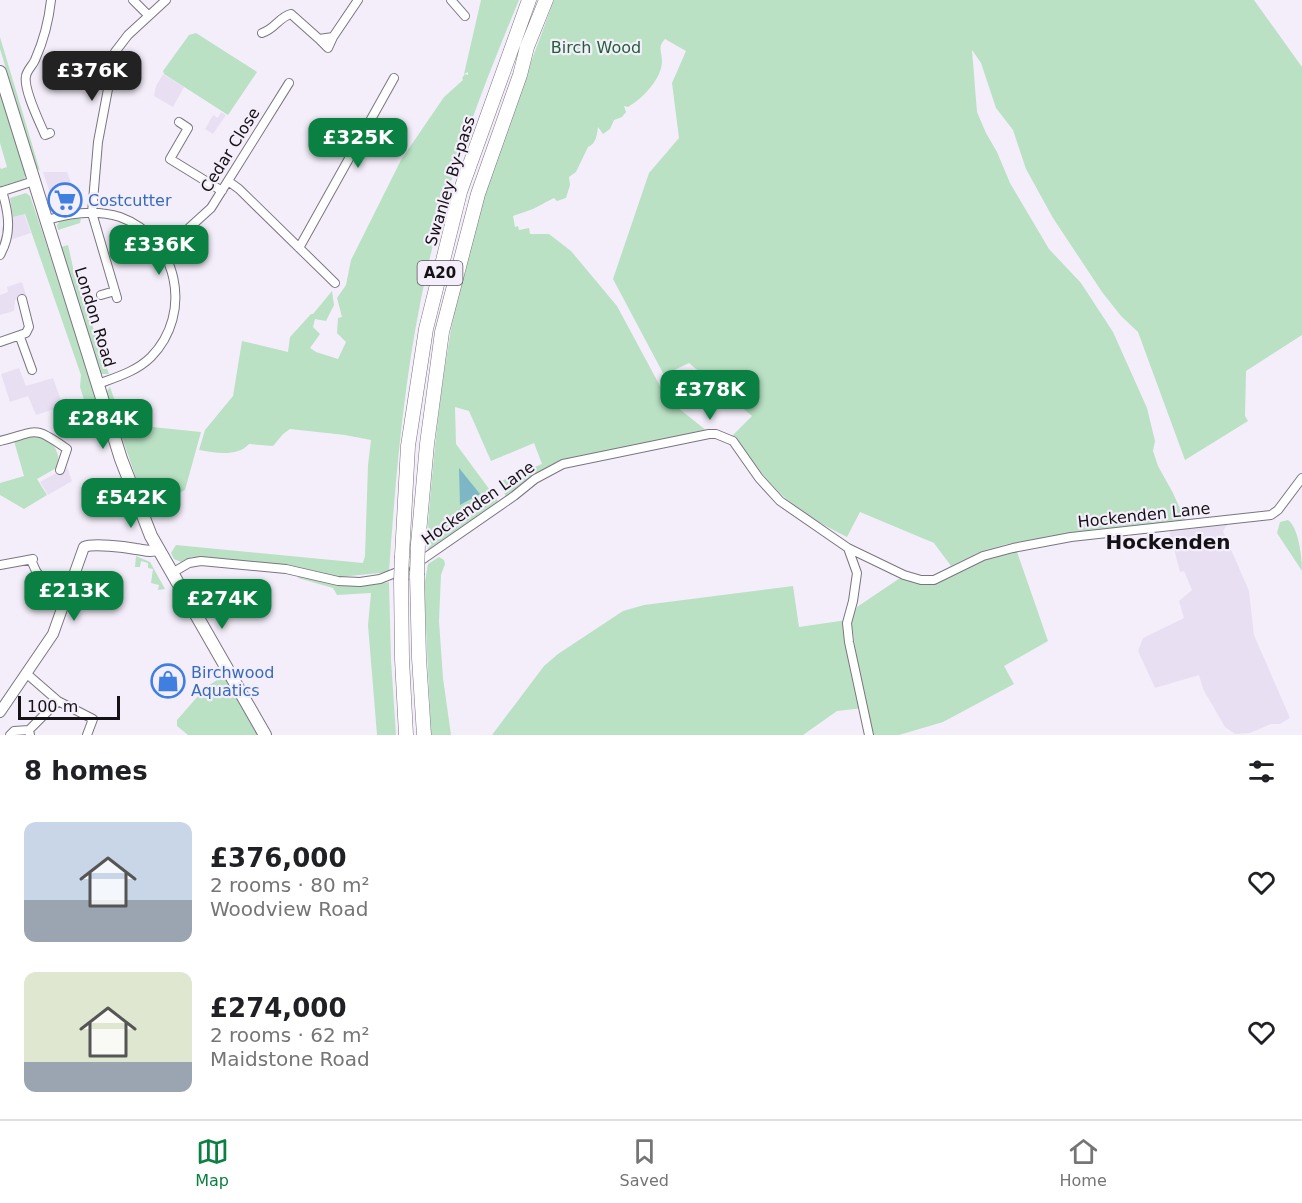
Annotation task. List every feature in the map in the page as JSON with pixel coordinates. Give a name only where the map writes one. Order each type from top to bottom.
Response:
[{"type":"highway","name":"Swanley By-pass","points":[[406,735],[402,659],[402,556],[408,447],[426,329],[460,192],[529,0]]},
{"type":"highway","name":"Swanley By-pass","points":[[424,735],[419,658],[417,544],[442,332],[478,194],[527,47],[546,0]]},
{"type":"main road","name":"London Road","points":[[0,72],[121,459],[151,536],[265,735]]},
{"type":"street","points":[[50,133],[45,135],[42,128],[28,90],[26,76],[37,56],[51,0]]},
{"type":"street","points":[[133,0],[148,15]]},
{"type":"street","points":[[101,295],[116,294],[92,213],[99,142],[113,58],[118,45],[166,0]]},
{"type":"street","points":[[262,33],[271,30],[284,16],[291,14],[319,39],[328,51],[333,37],[358,0]]},
{"type":"street","points":[[451,0],[465,16]]},
{"type":"street","points":[[319,39],[333,37]]},
{"type":"street","points":[[299,248],[394,78]]},
{"type":"street","name":"Cedar Close","points":[[160,248],[211,208],[290,83]]},
{"type":"street","points":[[178,122],[188,128],[170,159],[222,191]]},
{"type":"street","points":[[0,255],[9,224],[9,214],[1,192],[33,181]]},
{"type":"street","points":[[228,181],[335,283]]},
{"type":"street","points":[[47,220],[78,213],[106,214],[125,219],[146,233],[160,248],[172,275],[177,300],[166,337],[142,365],[98,384]]},
{"type":"street","points":[[0,342],[20,337],[26,333],[29,327],[22,299]]},
{"type":"street","points":[[20,337],[32,370]]},
{"type":"street","points":[[0,441],[32,432],[41,432],[67,448],[60,470]]},
{"type":"street","name":"Hockenden Lane","points":[[172,573],[189,563],[201,561],[286,569],[338,581],[360,582],[380,579],[411,567],[535,479],[563,464],[709,434],[716,434],[733,441],[759,478],[780,501],[848,548],[904,575],[921,580],[934,580],[983,556],[1071,537],[1271,515],[1278,510],[1302,478]]},
{"type":"street","points":[[136,549],[140,542],[151,536]]},
{"type":"street","points":[[0,712],[57,625],[84,547],[94,544],[154,551],[159,549]]},
{"type":"street","points":[[848,548],[857,573],[854,601],[847,623],[869,735]]},
{"type":"street","points":[[857,573],[870,559]]},
{"type":"street","points":[[0,565],[32,560],[36,572],[44,582],[43,590]]},
{"type":"street","points":[[27,674],[58,701],[93,718],[87,735]]},
{"type":"street","points":[[10,735],[14,731],[30,733],[58,701]]},
{"type":"shaded area","points":[[163,74],[184,87],[173,107],[154,96],[156,86]]},
{"type":"shaded area","points":[[221,112],[226,115],[213,134],[205,129],[213,115],[218,118]]},
{"type":"shaded area","points":[[43,172],[67,172],[81,209],[56,212]]},
{"type":"shaded area","points":[[24,214],[31,233],[10,240],[13,217]]},
{"type":"shaded area","points":[[22,282],[26,295],[15,300],[14,311],[0,315],[0,295],[8,292],[7,287]]},
{"type":"shaded area","points":[[19,368],[26,386],[53,378],[63,406],[36,415],[28,396],[10,402],[1,374]]},
{"type":"shaded area","points":[[67,467],[72,481],[48,495],[40,482]]},
{"type":"shaded area","points":[[1228,524],[1223,531],[1249,591],[1254,635],[1290,718],[1280,724],[1271,724],[1250,733],[1235,734],[1225,727],[1203,689],[1199,675],[1155,688],[1138,651],[1143,638],[1184,618],[1179,601],[1192,590],[1184,571],[1180,572],[1169,530]]},
{"type":"green space","points":[[481,0],[519,0],[468,131],[446,198],[428,266],[413,342],[402,419],[389,572],[340,577],[290,565],[192,557],[181,562],[174,559],[171,553],[176,545],[363,563],[371,440],[290,429],[273,446],[249,444],[239,451],[226,453],[199,450],[205,430],[233,396],[242,341],[288,352],[290,337],[332,291],[334,305],[326,321],[315,319],[313,327],[320,334],[310,348],[338,359],[346,342],[337,333],[338,318],[342,317],[337,298],[346,285],[351,260],[401,160],[444,97],[463,80],[465,74],[468,75],[468,72],[464,74]]},
{"type":"green space","name":"Birch Wood","points":[[554,0],[1254,0],[1302,67],[1302,335],[1246,371],[1245,416],[1248,421],[1185,460],[1138,332],[1121,316],[1102,292],[1053,218],[1026,169],[1013,130],[996,108],[981,63],[972,50],[977,112],[986,133],[1010,183],[1049,249],[1081,283],[1113,332],[1147,408],[1155,441],[1153,451],[1158,466],[1186,522],[1007,544],[977,553],[951,566],[934,543],[860,512],[847,537],[808,515],[782,495],[732,436],[752,416],[689,363],[664,375],[613,279],[649,173],[679,138],[672,83],[686,51],[665,39],[661,47],[662,61],[659,75],[639,99],[628,107],[624,106],[626,112],[622,117],[614,120],[610,129],[603,134],[598,127],[597,136],[588,147],[576,172],[569,177],[570,185],[566,198],[557,201],[554,198],[513,216],[515,227],[518,226],[519,230],[529,228],[530,234],[549,234],[571,251],[617,306],[667,399],[707,431],[562,461],[506,498],[501,481],[542,464],[534,443],[491,461],[469,411],[455,407],[456,444],[498,501],[428,550],[427,537],[440,406],[449,341],[462,276],[492,171]]},
{"type":"green space","points":[[196,33],[257,72],[228,115],[164,74],[163,71],[189,35]]},
{"type":"green space","points":[[0,37],[40,171],[36,167],[0,49]]},
{"type":"green space","points":[[0,88],[26,174],[24,179],[0,187],[0,167],[1,169],[7,167],[0,143]]},
{"type":"green space","points":[[26,193],[30,196],[40,225],[104,423],[89,415],[80,387],[81,375],[25,214],[13,217],[10,198]]},
{"type":"green space","points":[[81,219],[80,223],[58,230],[57,225],[60,221]]},
{"type":"green space","points":[[68,245],[74,272],[109,374],[100,374],[61,247]]},
{"type":"green space","points":[[110,387],[123,424],[201,432],[185,490],[147,509],[106,392]]},
{"type":"green space","points":[[33,436],[50,442],[56,450],[59,461],[58,467],[37,479],[47,495],[24,509],[0,495],[0,483],[24,476],[14,441]]},
{"type":"green space","points":[[1288,520],[1297,536],[1302,571],[1277,533],[1280,522]]},
{"type":"green space","points":[[1016,549],[1048,641],[1004,666],[1014,684],[943,722],[899,735],[872,735],[851,620],[857,607],[900,578],[921,583],[981,559]]},
{"type":"green space","points":[[136,556],[150,562],[165,589],[158,590],[159,585],[151,583],[153,569],[148,568],[148,563],[141,561],[140,567],[135,567]]},
{"type":"green space","points":[[439,557],[444,560],[445,564],[441,575],[439,621],[443,678],[451,735],[431,735],[424,587],[428,564]]},
{"type":"green space","points":[[299,575],[343,584],[366,585],[389,582],[396,735],[377,735],[368,625],[371,593],[337,595],[333,588],[298,578]]},
{"type":"green space","points":[[793,586],[799,627],[847,620],[863,708],[837,711],[803,735],[492,735],[544,666],[558,654],[623,611],[644,605]]},
{"type":"green space","points":[[226,677],[259,735],[188,735],[177,726],[177,720],[206,687]]},
{"type":"water","points":[[459,468],[480,494],[460,505]]},
{"type":"place","name":"Costcutter","points":[[65,200]]},
{"type":"place","name":"Birchwood Aquatics","points":[[168,681]]},
{"type":"district","name":"Hockenden","points":[[1168,542]]}]
